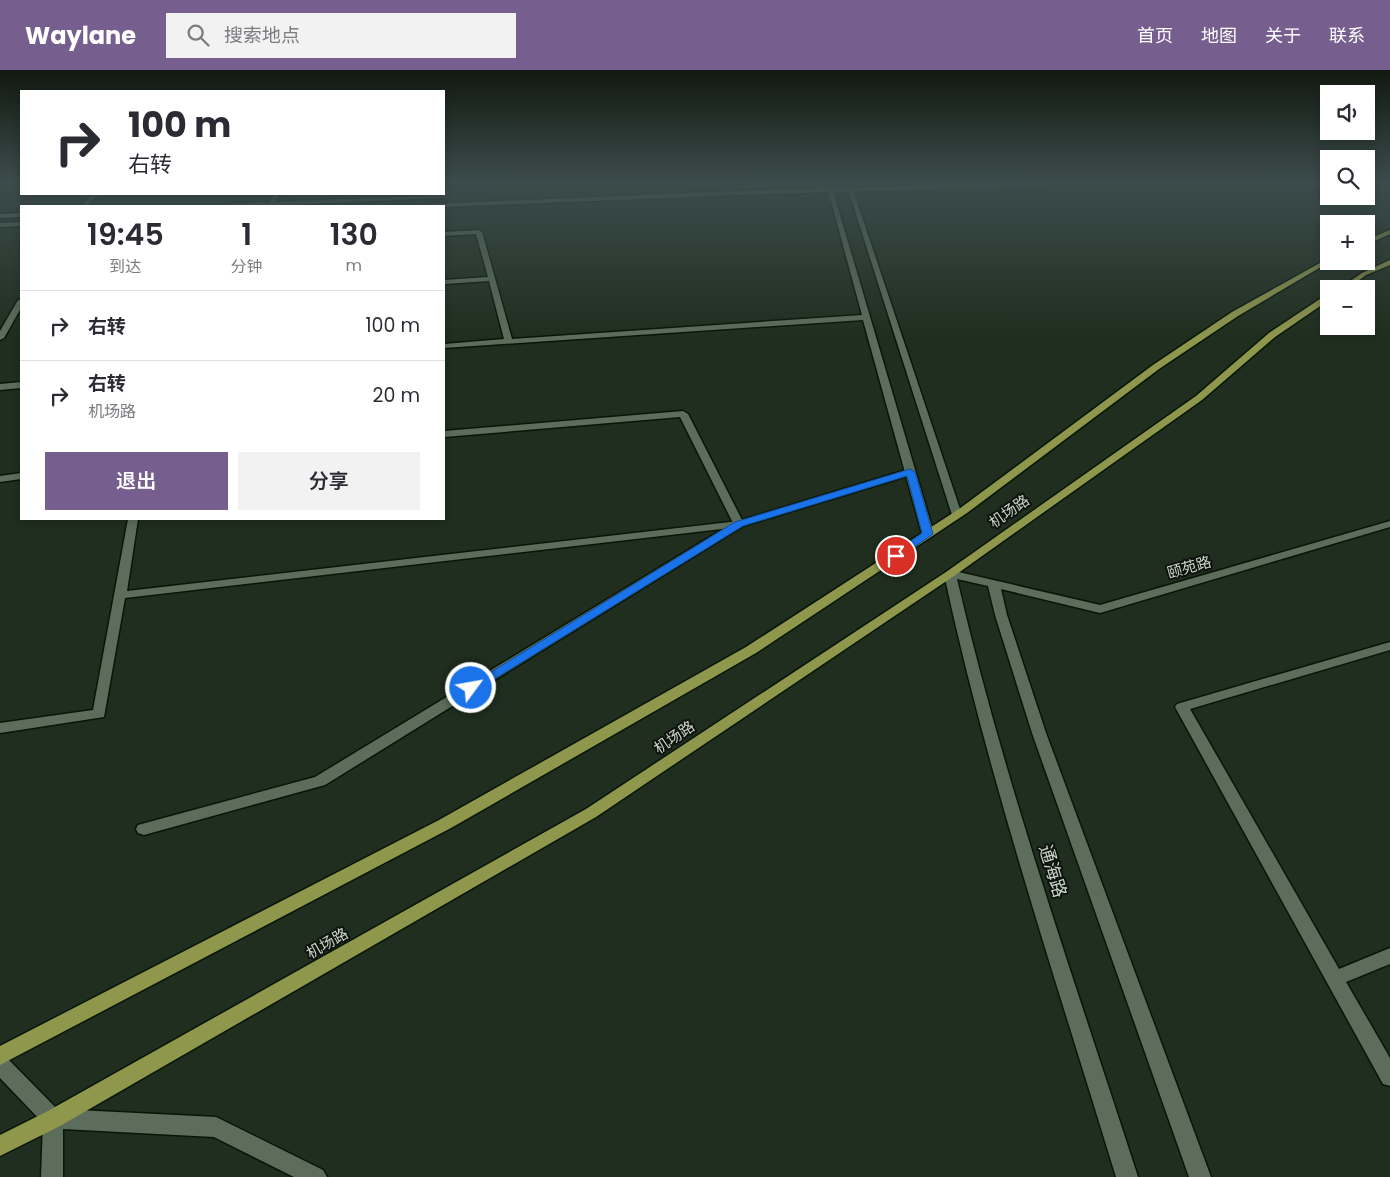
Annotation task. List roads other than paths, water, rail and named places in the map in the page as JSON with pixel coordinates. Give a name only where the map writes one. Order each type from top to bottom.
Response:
[{"type":"main road","points":[[1375,239],[1386,234]]},
{"type":"main road","points":[[1355,280],[1390,262]]},
{"type":"main road","name":"机场路","points":[[0,1056],[445,824],[751,650],[957,515],[1156,367],[1235,314],[1320,265]]},
{"type":"main road","name":"机场路","points":[[0,1146],[52,1119],[591,813],[950,574],[1199,398],[1272,335],[1320,303]]},
{"type":"street","points":[[479,234],[508,340]]},
{"type":"street","points":[[843,234],[928,534]]},
{"type":"street","points":[[864,234],[957,515]]},
{"type":"street","points":[[445,282],[492,278]]},
{"type":"street","points":[[0,338],[17,316]]},
{"type":"street","points":[[445,346],[508,340],[866,317]]},
{"type":"street","points":[[0,387],[20,385]]},
{"type":"street","points":[[445,434],[683,414],[739,524]]},
{"type":"street","points":[[120,595],[739,524],[910,472]]},
{"type":"street","points":[[0,479],[20,476]]},
{"type":"street","points":[[0,728],[99,714],[133,520]]},
{"type":"street","points":[[144,829],[320,781],[739,524]]},
{"type":"street","name":"颐苑路","points":[[950,574],[994,586],[1100,609],[1390,524]]},
{"type":"street","name":"通海路","points":[[950,574],[970,663],[1016,823],[1127,1177]]},
{"type":"street","name":"通海路","points":[[994,586],[1016,664],[1039,733],[1200,1177]]},
{"type":"street","points":[[1390,646],[1182,707],[1390,1077]]},
{"type":"street","points":[[1334,978],[1390,956]]},
{"type":"street","points":[[0,1064],[52,1119],[52,1177]]},
{"type":"street","points":[[52,1119],[216,1127],[316,1177]]}]
